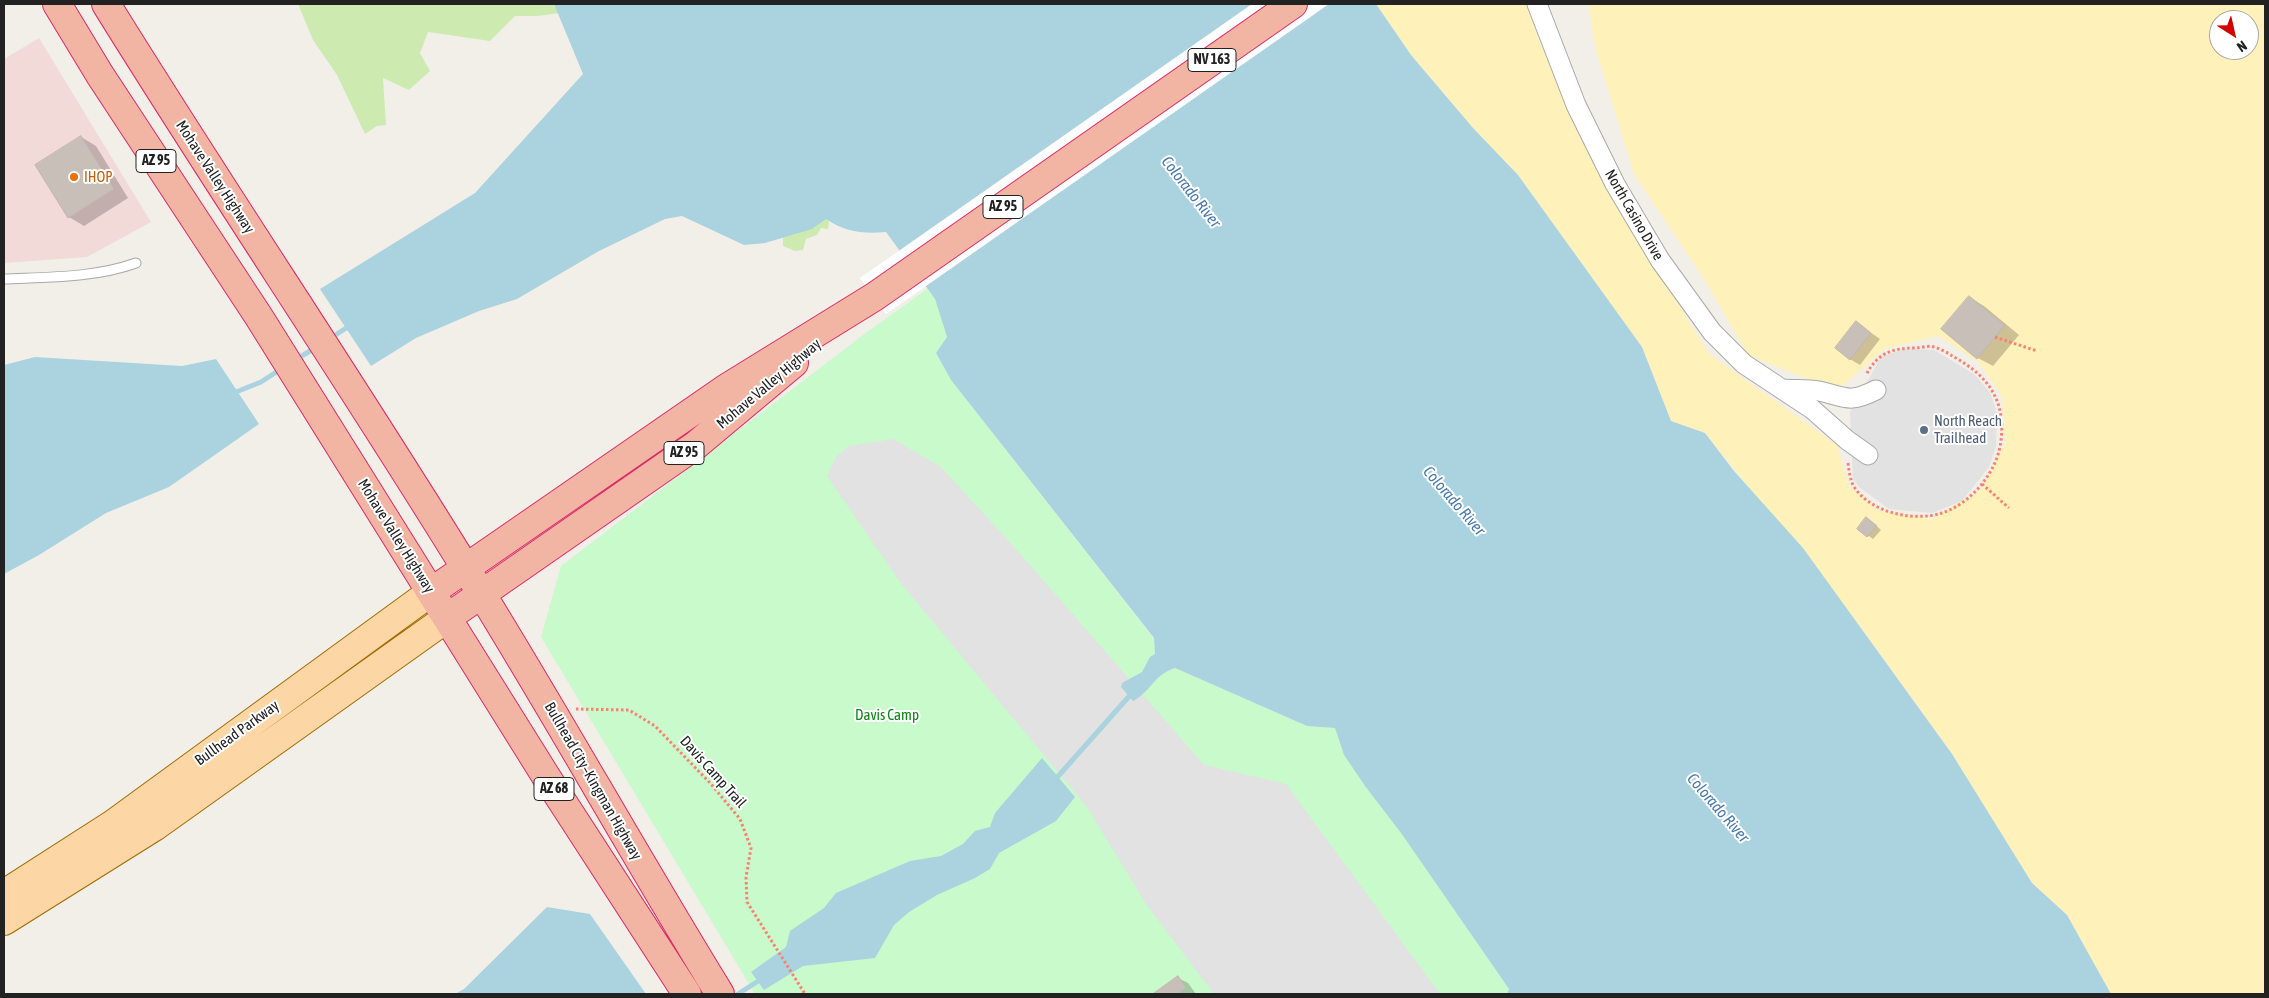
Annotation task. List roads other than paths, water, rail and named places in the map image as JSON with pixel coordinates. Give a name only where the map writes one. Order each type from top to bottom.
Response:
[{"type":"highway","name":"Mohave Valley Highway","points":[[57,4],[100,75],[259,317],[447,618],[696,445],[874,297]]},
{"type":"highway","name":"Mohave Valley Highway","points":[[106,4],[176,117],[354,390],[466,568],[725,389],[874,297],[1131,117]]},
{"type":"highway","name":"NV 163","points":[[1131,117],[1293,4]]},
{"type":"highway","name":"Bullhead Parkway","points":[[431,592],[466,568]]},
{"type":"highway","name":"Bullhead City–Kingman Highway","points":[[466,568],[720,994]]},
{"type":"highway","name":"AZ 68","points":[[447,618],[687,994]]},
{"type":"main road","name":"Bullhead Parkway","points":[[4,894],[113,824],[431,592]]},
{"type":"main road","name":"Bullhead Parkway","points":[[4,921],[154,827],[447,618]]},
{"type":"street","name":"North Casino Drive","points":[[1538,4],[1576,105],[1615,184],[1660,260],[1712,332],[1727,349],[1763,378],[1812,409],[1847,440],[1868,455]]},
{"type":"street","name":"North Casino Drive","points":[[1783,389],[1817,391],[1846,399],[1855,399],[1876,390]]},
{"type":"lane","points":[[4,279],[93,274],[115,270],[136,263]]},
{"type":"water","name":"Colorado River","points":[[554,4],[1376,4],[1411,55],[1473,128],[1518,175],[1642,347],[1671,421],[1705,433],[1734,471],[1803,548],[1952,754],[2032,883],[2067,915],[2111,994],[1507,994],[1509,989],[1401,833],[1344,755],[1335,728],[1307,726],[1175,668],[1167,671],[1140,697],[1133,701],[1121,687],[1122,683],[1142,672],[1150,657],[1155,654],[1154,638],[951,380],[936,353],[947,337],[935,299],[886,232],[854,231],[840,227],[826,219],[812,229],[765,243],[744,245],[682,216],[665,219],[599,251],[517,299],[479,311],[416,338],[371,366],[320,289],[475,193],[583,74]]},
{"type":"water","points":[[35,357],[182,366],[216,359],[259,424],[169,487],[106,513],[39,555],[4,574],[4,365]]},
{"type":"water","points":[[1042,758],[1075,797],[1056,821],[999,853],[990,869],[937,895],[909,912],[894,925],[875,958],[803,966],[764,990],[751,972],[786,947],[790,931],[824,908],[836,893],[910,861],[941,856],[963,844],[975,831],[990,827],[995,813]]},
{"type":"water","points":[[547,907],[590,914],[646,994],[455,994],[464,989]]},
{"type":"waterway","points":[[329,339],[351,325]]},
{"type":"waterway","points":[[295,360],[315,348]]},
{"type":"waterway","points":[[231,394],[261,382],[281,369]]},
{"type":"waterway","points":[[1053,782],[1132,693]]},
{"type":"waterway","points":[[738,994],[763,978]]},
{"type":"place","name":"IHOP","points":[[74,177]]},
{"type":"place","name":"North Reach Trailhead","points":[[1924,430]]},
{"type":"park label","name":"Davis Camp","points":[[887,715]]}]
